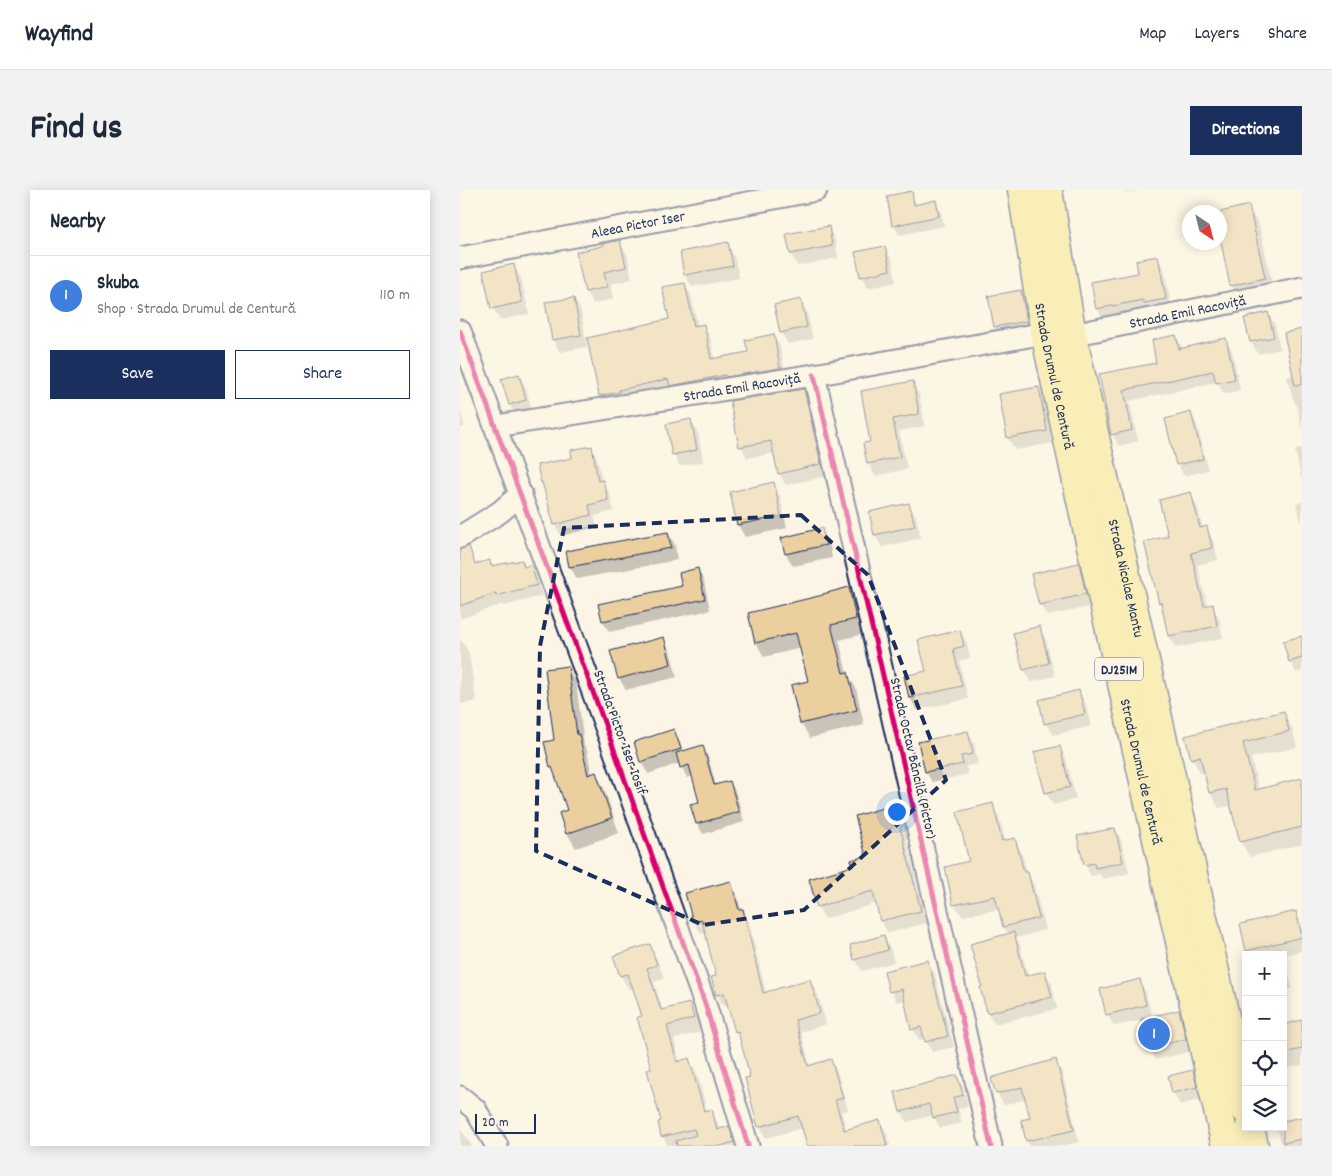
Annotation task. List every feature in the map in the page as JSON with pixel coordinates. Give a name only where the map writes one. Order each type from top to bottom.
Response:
[{"type":"highway","name":"Strada Drumul de Centură","points":[[1022,190],[1059,334],[1085,519],[1226,1146]]},
{"type":"highway","name":"Strada Nicolae Mantu","points":[[1048,190],[1059,334],[1242,1093]]},
{"type":"highway","points":[[1251,1131],[1254,1146]]},
{"type":"street","name":"Aleea Pictor Iser","points":[[460,258],[816,190]]},
{"type":"street","name":"Strada Emil Racoviță","points":[[497,426],[1059,334],[1302,288]]},
{"type":"street","name":"Strada Pictor Iser Iosif","points":[[460,330],[612,741],[705,1004],[748,1146]]},
{"type":"street","name":"Strada Octav Băncilă (Pictor)","points":[[814,375],[991,1146]]},
{"type":"street","points":[[460,537],[500,512],[521,494]]},
{"type":"street","points":[[460,1097],[475,1109],[498,1146]]},
{"type":"highlighted area","points":[[801,515],[868,575],[946,780],[804,910],[703,925],[536,851],[540,646],[564,528]]},
{"type":"building","points":[[912,191],[914,205],[936,200],[939,216],[892,226],[887,196]]},
{"type":"building","points":[[1249,205],[1265,278],[1230,286],[1223,250],[1227,250],[1227,210]]},
{"type":"building","points":[[829,226],[832,246],[790,254],[786,234]]},
{"type":"building","points":[[620,240],[626,267],[604,272],[607,287],[585,292],[576,252]]},
{"type":"building","points":[[728,242],[733,266],[684,275],[680,252]]},
{"type":"building","points":[[885,246],[890,270],[860,277],[855,252]]},
{"type":"building","points":[[1158,256],[1166,299],[1144,303],[1143,300],[1096,309],[1091,282],[1138,273],[1136,260]]},
{"type":"building","points":[[514,264],[522,302],[491,309],[483,271]]},
{"type":"building","points":[[685,283],[694,326],[704,324],[711,359],[748,352],[745,340],[774,334],[780,368],[726,377],[725,375],[670,386],[668,379],[599,396],[587,338],[669,319],[662,287]]},
{"type":"building","points":[[1021,290],[1027,321],[994,327],[988,296]]},
{"type":"building","points":[[574,298],[581,335],[552,340],[545,302]]},
{"type":"building","points":[[801,299],[807,327],[780,333],[774,305]]},
{"type":"building","points":[[1268,312],[1274,337],[1250,342],[1244,318]]},
{"type":"building","points":[[1302,329],[1302,384],[1295,385],[1284,333]]},
{"type":"building","points":[[1176,335],[1179,349],[1226,338],[1235,379],[1216,383],[1213,371],[1124,390],[1132,430],[1111,435],[1099,374],[1156,363],[1152,340]]},
{"type":"building","points":[[519,374],[526,400],[509,405],[501,379]]},
{"type":"building","points":[[913,381],[919,414],[893,419],[900,457],[867,464],[863,443],[870,442],[861,391]]},
{"type":"building","points":[[1039,387],[1047,431],[1007,438],[999,394]]},
{"type":"building","points":[[804,389],[821,464],[778,474],[771,441],[739,447],[730,401]]},
{"type":"building","points":[[1191,412],[1203,459],[1176,465],[1165,419]]},
{"type":"building","points":[[691,419],[697,450],[672,455],[666,424]]},
{"type":"building","points":[[592,446],[598,481],[603,480],[608,500],[589,505],[591,515],[554,525],[537,465],[572,458],[571,450]]},
{"type":"building","points":[[774,482],[781,516],[737,525],[730,492]]},
{"type":"building","points":[[1191,492],[1200,528],[1207,526],[1212,548],[1191,553],[1204,606],[1213,604],[1217,626],[1168,636],[1161,602],[1159,603],[1144,542],[1168,536],[1159,500]]},
{"type":"building","points":[[909,503],[915,526],[874,535],[869,512]]},
{"type":"building","points":[[822,528],[826,545],[785,554],[781,538]]},
{"type":"building","points":[[668,532],[671,548],[569,567],[566,551]]},
{"type":"building","points":[[469,546],[475,564],[490,560],[491,566],[522,560],[524,567],[531,564],[537,585],[496,596],[496,593],[460,606],[460,549]]},
{"type":"building","points":[[1079,563],[1086,594],[1039,605],[1031,574]]},
{"type":"building","points":[[698,568],[705,599],[602,621],[598,604],[682,586],[679,573]]},
{"type":"building","points":[[849,587],[856,619],[831,625],[843,673],[848,672],[857,710],[800,724],[791,685],[808,681],[796,633],[755,643],[748,613]]},
{"type":"building","points":[[1040,626],[1049,663],[1023,670],[1013,633]]},
{"type":"building","points":[[960,630],[964,646],[953,649],[962,686],[909,698],[904,676],[926,671],[918,640]]},
{"type":"building","points":[[1302,636],[1302,658],[1289,662],[1283,641]]},
{"type":"building","points":[[664,637],[671,664],[618,679],[610,651]]},
{"type":"building","points":[[568,666],[577,735],[579,734],[588,775],[596,772],[612,818],[566,834],[559,813],[567,810],[552,767],[550,767],[544,742],[554,740],[545,669]]},
{"type":"building","points":[[1079,690],[1085,714],[1044,724],[1039,700]]},
{"type":"building","points":[[1284,711],[1289,731],[1243,743],[1255,790],[1302,778],[1302,827],[1240,842],[1226,789],[1209,793],[1200,756],[1191,759],[1185,736]]},
{"type":"building","points":[[674,729],[681,749],[640,762],[634,742]]},
{"type":"building","points":[[968,731],[973,754],[961,756],[963,764],[925,772],[918,742]]},
{"type":"building","points":[[703,745],[714,785],[730,781],[739,812],[696,824],[690,804],[699,802],[689,765],[680,768],[676,753]]},
{"type":"building","points":[[1060,746],[1070,787],[1045,793],[1034,752]]},
{"type":"building","points":[[993,803],[1002,841],[1015,838],[1024,872],[1028,872],[1039,918],[1003,927],[995,896],[953,905],[945,867],[969,861],[957,812]]},
{"type":"building","points":[[897,804],[903,826],[900,827],[921,911],[880,921],[873,891],[817,907],[809,879],[853,866],[851,860],[866,856],[855,816]]},
{"type":"building","points":[[1115,828],[1123,862],[1095,868],[1094,863],[1084,865],[1077,836]]},
{"type":"building","points":[[731,881],[739,910],[743,909],[763,993],[810,979],[820,1013],[795,1020],[808,1066],[831,1059],[843,1098],[835,1100],[844,1130],[880,1120],[887,1146],[806,1146],[798,1116],[758,1127],[745,1078],[750,1077],[738,1031],[735,1032],[724,993],[716,995],[711,977],[716,976],[702,920],[693,922],[685,893]]},
{"type":"building","points":[[1296,911],[1302,937],[1246,951],[1240,924]]},
{"type":"building","points":[[1014,932],[1025,976],[1045,971],[1052,997],[987,1013],[980,987],[982,986],[970,944]]},
{"type":"building","points":[[884,935],[888,950],[854,960],[850,945]]},
{"type":"building","points":[[650,944],[657,965],[647,968],[661,1010],[690,1003],[694,1018],[667,1026],[677,1062],[689,1058],[704,1111],[712,1109],[717,1130],[729,1126],[734,1142],[721,1146],[677,1146],[676,1141],[696,1135],[694,1129],[661,1137],[658,1122],[661,1121],[647,1070],[651,1068],[637,1017],[642,1016],[628,974],[620,976],[613,956]]},
{"type":"building","points":[[928,960],[948,1036],[925,1042],[921,1027],[911,1030],[902,989],[889,992],[884,971]]},
{"type":"building","points":[[1140,979],[1146,1005],[1106,1015],[1100,989]]},
{"type":"building","points":[[1179,1010],[1186,1039],[1148,1048],[1141,1019]]},
{"type":"building","points":[[1302,1020],[1302,1049],[1287,1052],[1287,1024]]},
{"type":"building","points":[[1056,1059],[1074,1130],[1026,1141],[1021,1120],[1030,1118],[1022,1087],[996,1094],[991,1078]]},
{"type":"building","points":[[1193,1070],[1197,1087],[1172,1093],[1168,1076]]},
{"type":"building","points":[[957,1075],[963,1095],[953,1098],[957,1112],[933,1118],[929,1104],[900,1112],[895,1092]]},
{"type":"building","points":[[1302,1117],[1302,1139],[1283,1143],[1283,1131],[1287,1131],[1287,1120]]},
{"type":"cycle path","points":[[460,331],[611,741],[705,1004],[748,1146]]},
{"type":"cycle path","points":[[814,375],[991,1146]]},
{"type":"place","name":"Skuba","points":[[1154,1034]]}]
